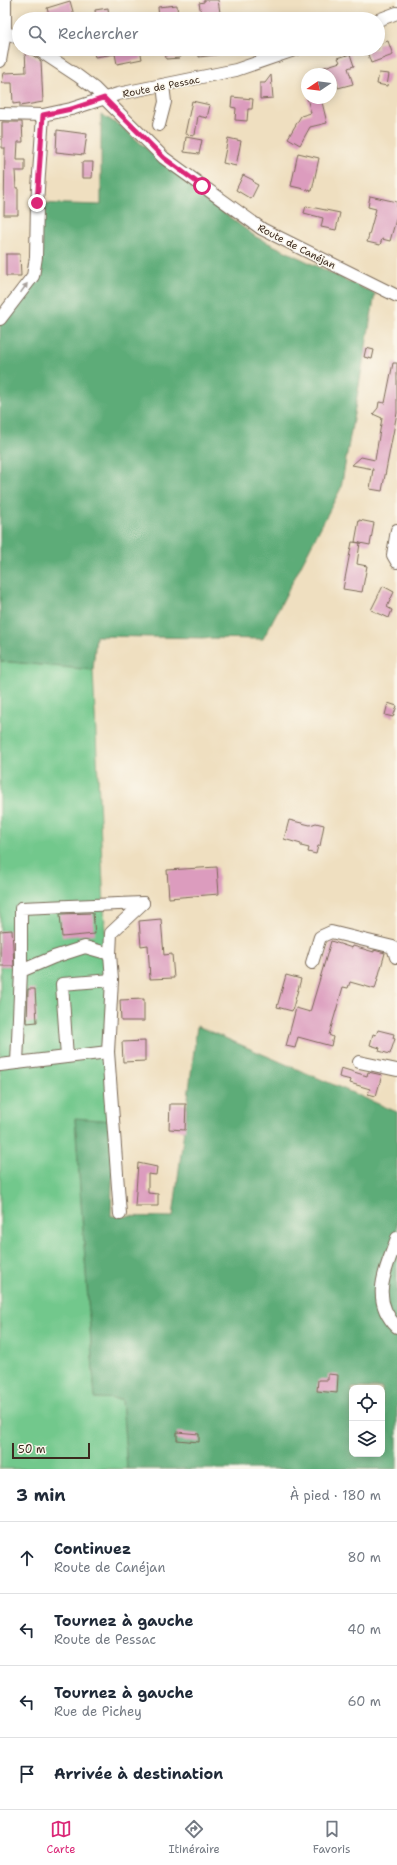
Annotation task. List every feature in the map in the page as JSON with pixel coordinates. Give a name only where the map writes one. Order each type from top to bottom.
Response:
[{"type":"street","points":[[0,61],[4,0]]},
{"type":"street","points":[[385,17],[397,13]]},
{"type":"street","name":"Route de Canéjan","points":[[48,56],[78,76],[104,98],[164,158],[262,229],[396,294]]},
{"type":"street","name":"Route de Pessac","points":[[0,114],[43,115],[71,109],[104,98],[236,70],[277,56]]},
{"type":"street","points":[[159,125],[165,102],[163,85]]},
{"type":"street","points":[[0,319],[33,276],[36,257],[37,203],[43,115]]},
{"type":"street","points":[[397,530],[393,555],[397,562]]},
{"type":"street","points":[[17,1063],[22,908],[142,903],[111,933],[110,954],[112,980],[108,1052],[120,1214]]},
{"type":"street","points":[[312,963],[320,937],[331,932],[393,947],[396,957]]},
{"type":"street","points":[[20,971],[54,957],[85,947],[110,954]]},
{"type":"street","points":[[67,1057],[62,984],[112,980]]},
{"type":"street","points":[[0,1064],[108,1052]]},
{"type":"street","points":[[359,1062],[397,1070]]},
{"type":"street","points":[[397,1238],[381,1284],[384,1308],[390,1320],[397,1327]]},
{"type":"green space","points":[[101,114],[122,127],[200,195],[256,237],[375,294],[341,488],[263,639],[96,636],[93,670],[0,661],[0,319],[33,276],[37,203],[101,205]]},
{"type":"green space","points":[[0,661],[93,670],[114,1121],[75,1119],[95,1398],[122,1399],[127,1469],[0,1469]]},
{"type":"green space","points":[[197,1026],[397,1112],[397,1469],[127,1469],[122,1399],[95,1398],[75,1118],[114,1121],[111,1216],[173,1217]]},
{"type":"building","points":[[204,0],[218,0],[220,12],[201,12],[199,3],[204,2]]},
{"type":"building","points":[[70,1],[73,12],[48,12],[47,8]]},
{"type":"building","points":[[177,5],[178,12],[158,12],[158,7]]},
{"type":"building","points":[[108,8],[108,12],[95,12],[95,10]]},
{"type":"building","points":[[388,41],[393,55],[371,63],[368,56],[385,56],[385,42]]},
{"type":"building","points":[[25,56],[34,56],[41,61],[43,102],[20,106],[20,103],[13,104],[12,83],[2,83],[4,73],[26,72]]},
{"type":"building","points":[[115,56],[141,56],[142,59],[117,64]]},
{"type":"building","points":[[166,56],[180,56],[180,58],[166,59]]},
{"type":"building","points":[[351,56],[354,66],[348,68],[353,84],[338,88],[337,68],[321,68],[340,62],[338,58]]},
{"type":"building","points":[[379,73],[389,74],[387,86],[377,84]]},
{"type":"building","points":[[271,75],[273,98],[260,99],[260,83],[265,83]]},
{"type":"building","points":[[232,97],[253,99],[252,109],[248,109],[247,121],[235,120],[236,108],[231,107]]},
{"type":"building","points":[[192,101],[210,105],[207,118],[198,116],[195,135],[185,134]]},
{"type":"building","points":[[309,104],[322,104],[327,123],[310,127],[300,145],[288,138],[301,116],[311,113]]},
{"type":"building","points":[[2,122],[22,122],[23,142],[18,142],[17,160],[25,160],[25,171],[15,171],[16,188],[18,188],[18,215],[4,215],[5,148],[2,148]]},
{"type":"building","points":[[57,130],[87,134],[84,155],[56,152]]},
{"type":"building","points":[[186,137],[202,140],[199,154],[184,152]]},
{"type":"building","points":[[228,138],[241,141],[236,166],[223,163]]},
{"type":"building","points":[[298,153],[319,158],[312,191],[291,186]]},
{"type":"building","points":[[82,162],[93,162],[92,178],[82,178]]},
{"type":"building","points":[[243,175],[253,180],[254,183],[258,185],[251,199],[236,190]]},
{"type":"building","points":[[370,196],[397,202],[397,216],[390,241],[382,239],[380,245],[367,242],[376,209],[368,207]]},
{"type":"building","points":[[306,206],[340,213],[336,230],[321,227],[323,218],[304,213]]},
{"type":"building","points":[[6,254],[20,254],[21,276],[6,276]]},
{"type":"building","points":[[366,348],[374,350],[372,359],[364,357]]},
{"type":"building","points":[[393,363],[397,363],[397,413],[382,491],[370,489],[373,469],[352,465],[361,457],[375,460],[382,418],[373,414],[378,408],[379,402],[385,403]]},
{"type":"building","points":[[359,520],[374,523],[370,545],[355,542]]},
{"type":"building","points":[[352,542],[360,543],[357,564],[367,566],[362,592],[343,589]]},
{"type":"building","points":[[383,586],[394,592],[387,607],[392,610],[389,618],[371,610]]},
{"type":"building","points":[[388,703],[397,706],[393,717],[385,715]]},
{"type":"building","points":[[289,820],[310,825],[316,823],[324,825],[320,846],[318,846],[316,854],[308,852],[309,848],[301,846],[301,844],[284,839]]},
{"type":"building","points":[[217,867],[219,894],[169,898],[167,870]]},
{"type":"building","points":[[93,913],[95,934],[62,937],[60,914]]},
{"type":"building","points":[[161,919],[164,955],[172,954],[174,978],[150,979],[148,945],[141,946],[139,921]]},
{"type":"building","points":[[12,930],[14,966],[0,966],[0,931]]},
{"type":"building","points":[[331,941],[352,948],[353,946],[374,952],[374,950],[385,953],[375,989],[350,982],[348,988],[343,987],[329,1035],[333,1037],[331,1046],[298,1037],[295,1048],[286,1046],[296,1008],[310,1012]]},
{"type":"building","points":[[286,975],[301,979],[292,1011],[277,1007]]},
{"type":"building","points":[[28,989],[35,989],[37,1022],[27,1023]]},
{"type":"building","points":[[144,999],[144,1021],[121,1021],[120,1000]]},
{"type":"building","points":[[378,1030],[394,1034],[393,1038],[395,1039],[390,1054],[379,1051],[380,1048],[370,1045],[373,1034],[376,1035]]},
{"type":"building","points":[[145,1041],[145,1061],[123,1062],[122,1042]]},
{"type":"building","points":[[341,1068],[367,1076],[368,1072],[382,1075],[376,1096],[368,1094],[370,1089],[350,1083],[351,1080],[339,1077]]},
{"type":"building","points":[[170,1104],[186,1104],[185,1130],[169,1129]]},
{"type":"building","points":[[138,1163],[157,1167],[156,1175],[148,1174],[148,1193],[158,1194],[158,1206],[135,1206]]},
{"type":"building","points":[[328,1374],[338,1375],[337,1393],[317,1391],[318,1380],[328,1380]]},
{"type":"building","points":[[177,1432],[199,1434],[199,1442],[177,1440]]},
{"type":"route","points":[[37,203],[43,115],[71,109],[104,98],[164,158],[202,186]]}]
